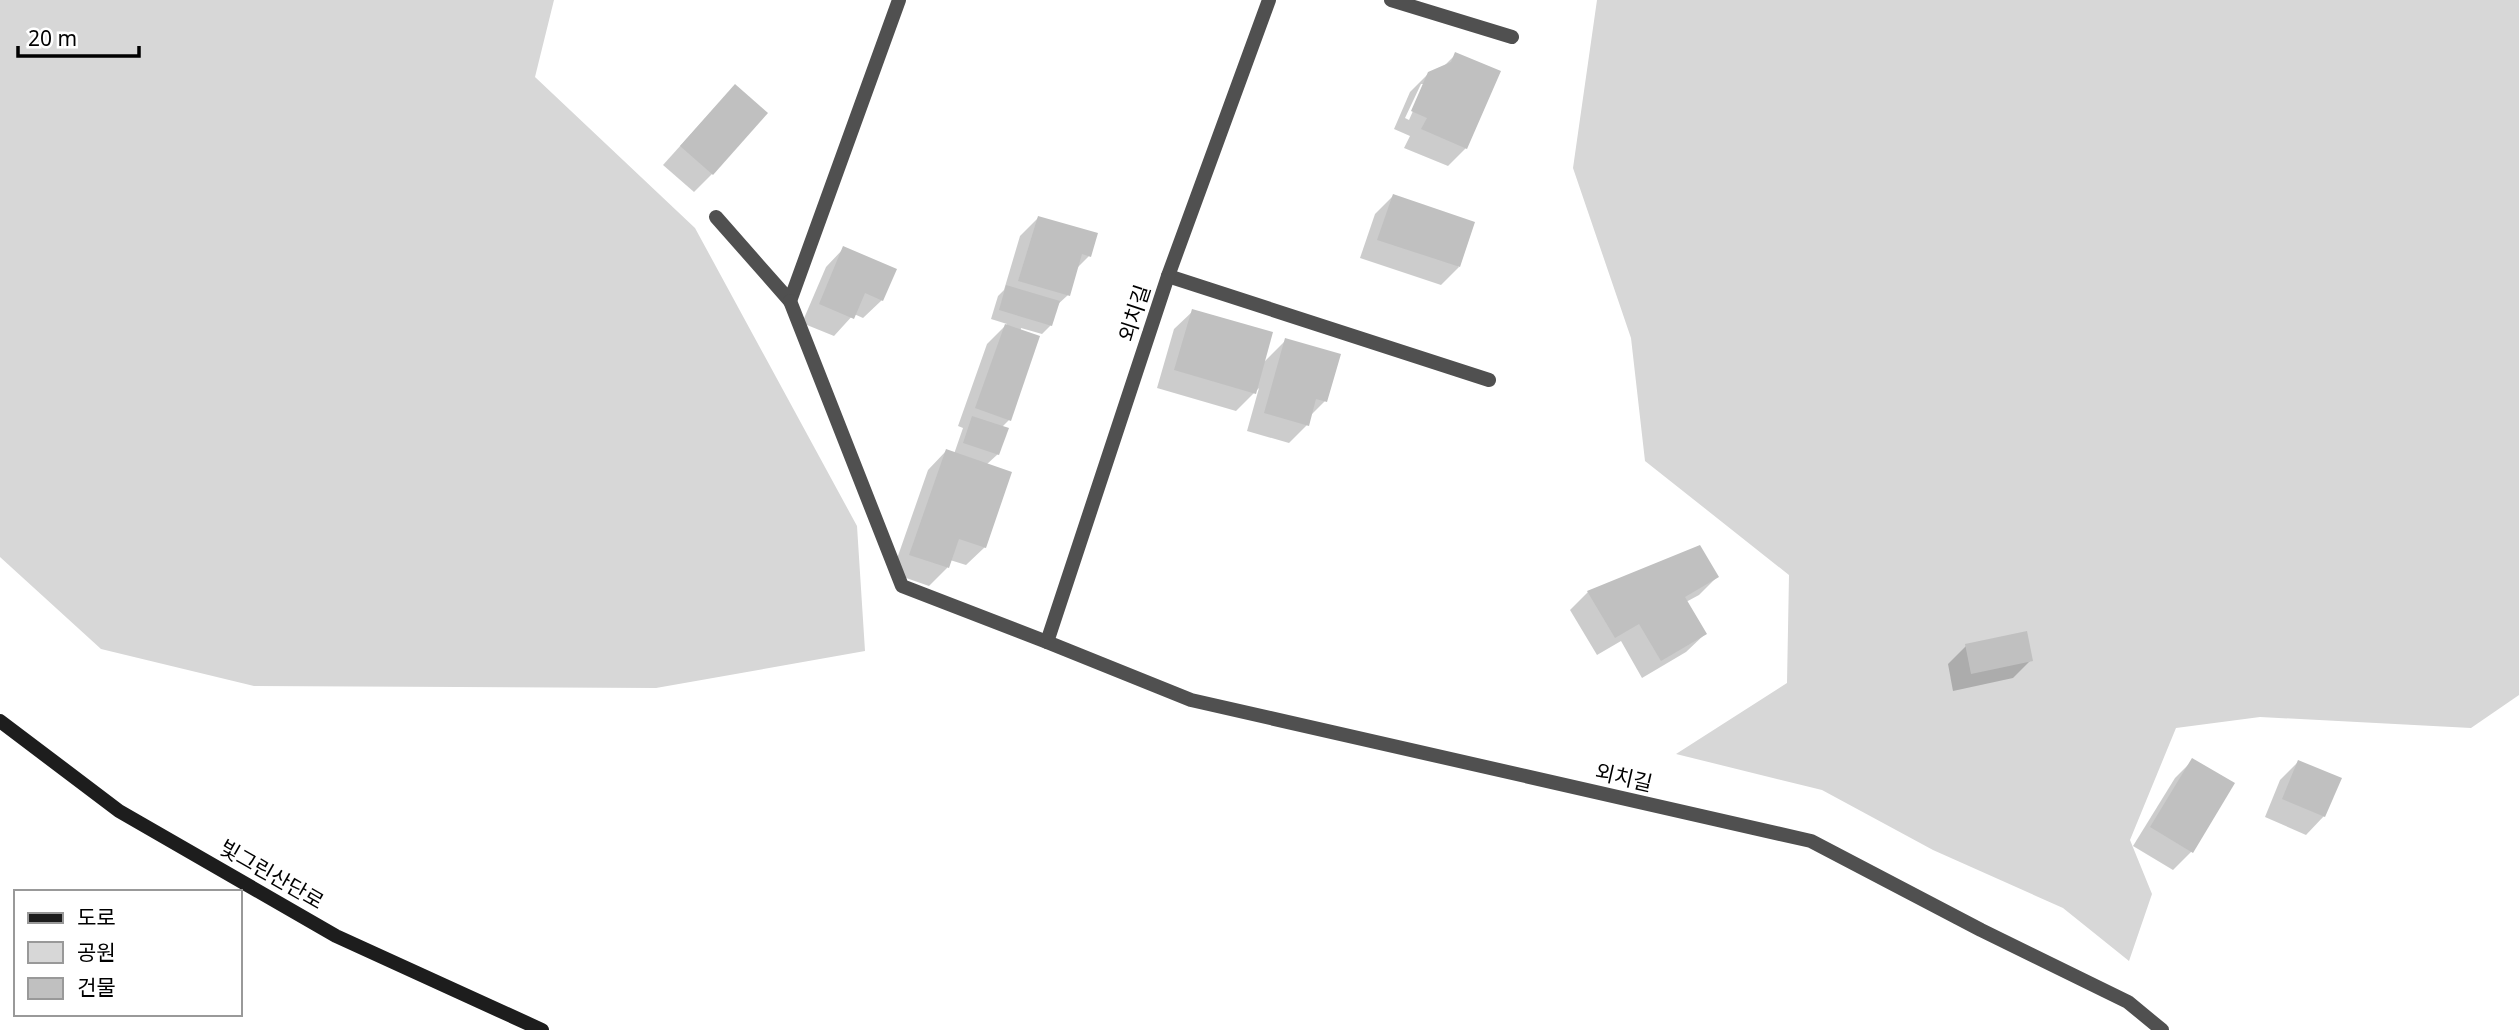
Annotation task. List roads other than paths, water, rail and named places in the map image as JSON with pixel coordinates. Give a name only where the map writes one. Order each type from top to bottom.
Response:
[{"type":"street","points":[[790,301],[899,0]]},
{"type":"street","name":"외치길","points":[[1047,642],[1168,276],[1269,0]]},
{"type":"street","points":[[1391,0],[1512,37]]},
{"type":"street","name":"외치길","points":[[716,217],[790,301],[902,586],[1191,700],[1811,841],[1981,930],[2128,1002],[2162,1030]]},
{"type":"street","points":[[1168,276],[1489,380]]},
{"type":"street","name":"빛그린산단로","points":[[0,722],[119,811],[336,936],[542,1030]]}]
